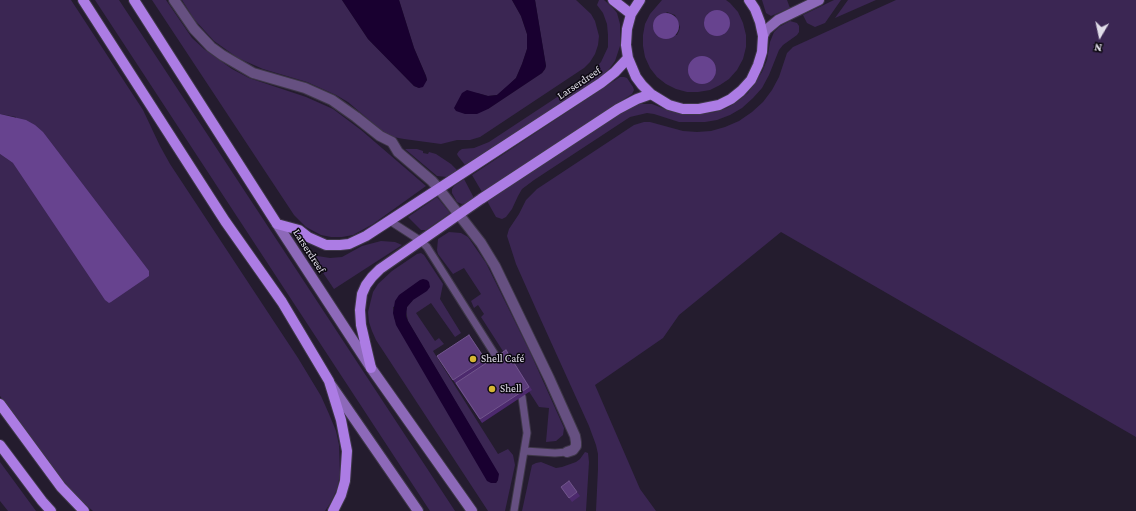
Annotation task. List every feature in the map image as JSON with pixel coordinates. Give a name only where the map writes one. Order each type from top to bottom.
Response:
[{"type":"main road","points":[[83,0],[217,208],[282,302],[329,381],[418,511]]},
{"type":"main road","name":"Larserdreef","points":[[134,0],[371,368],[472,511]]},
{"type":"main road","points":[[613,0],[632,14]]},
{"type":"main road","points":[[640,0],[632,14],[627,29],[626,45],[628,58],[636,77],[651,94],[669,104],[683,109],[699,109],[719,105],[731,99],[751,80],[758,66],[762,52],[763,36],[755,9],[749,0]]},
{"type":"main road","points":[[763,36],[766,30],[778,20],[819,0]]},
{"type":"main road","name":"Larserdreef","points":[[277,224],[299,230],[315,242],[326,245],[340,246],[357,241],[601,83],[615,72],[628,58]]},
{"type":"main road","points":[[371,368],[360,318],[360,310],[362,294],[366,285],[380,269],[618,109],[637,99],[651,94]]},
{"type":"main road","points":[[329,381],[341,420],[347,451],[345,481],[341,495],[333,511]]},
{"type":"main road","points":[[0,404],[61,487],[84,511]]},
{"type":"main road","points":[[0,445],[51,511]]},
{"type":"street","points":[[174,0],[194,29],[222,55],[253,73],[305,88],[332,100],[380,136],[392,142],[398,152],[432,181],[439,189],[481,243],[493,261],[549,378],[576,442],[574,448],[567,452]]},
{"type":"lane","points":[[390,221],[421,241],[433,256],[498,361]]},
{"type":"lane","points":[[514,511],[527,434],[522,397]]},
{"type":"lane","points":[[525,451],[555,453],[567,452]]},
{"type":"shaded area","points":[[0,0],[71,0],[143,110],[170,164],[298,358],[321,396],[336,431],[339,445],[340,475],[337,489],[325,511],[93,511],[74,495],[0,396],[0,154],[13,163],[16,117],[0,114]]},
{"type":"shaded area","points":[[95,0],[119,0],[455,511],[430,511]]},
{"type":"shaded area","points":[[152,0],[166,0],[192,38],[204,49],[232,69],[249,78],[306,97],[333,109],[361,130],[426,186],[373,224],[353,235],[331,237],[321,235],[306,227],[294,215]]},
{"type":"shaded area","points":[[182,0],[342,0],[368,39],[414,86],[419,88],[427,80],[414,48],[399,0],[512,0],[521,16],[527,34],[527,49],[516,78],[508,86],[497,95],[488,96],[477,93],[488,109],[542,73],[545,69],[546,66],[535,0],[576,0],[591,14],[595,21],[599,36],[595,54],[584,68],[480,137],[441,144],[388,136],[348,102],[336,95],[307,82],[263,69],[238,58],[214,41],[194,19]]},
{"type":"shaded area","points":[[342,0],[399,0],[414,48],[426,76],[427,80],[423,87],[419,88],[414,86],[368,39]]},
{"type":"shaded area","points":[[512,0],[535,0],[546,66],[545,69],[542,73],[488,109],[477,114],[465,114],[456,111],[454,108],[462,93],[467,90],[488,96],[497,95],[516,78],[527,49],[527,34],[521,16]]},
{"type":"shaded area","points":[[599,0],[604,0],[613,8],[617,13],[620,24],[620,46],[615,61],[610,68],[600,78],[465,165],[457,154],[459,151],[462,149],[474,148],[489,142],[586,78],[601,62],[608,47],[608,35],[607,24],[603,13],[597,5]]},
{"type":"shaded area","points":[[662,0],[726,0],[738,12],[746,35],[746,47],[743,59],[737,70],[729,79],[710,90],[687,92],[666,84],[657,77],[650,68],[645,57],[643,35],[645,24],[650,14]],"holes":[[[667,12],[675,15],[680,27],[677,35],[657,35],[653,27]],[[708,13],[724,13],[729,20],[729,28],[723,35],[704,21]],[[690,64],[715,64],[716,69],[714,77],[711,80],[689,73]]]},
{"type":"shaded area","points":[[762,0],[787,0],[790,8],[771,16],[766,13]]},
{"type":"shaded area","points":[[834,0],[841,0],[825,23],[815,27],[807,23],[803,15]]},
{"type":"shaded area","points":[[848,0],[876,0],[835,18]]},
{"type":"shaded area","points":[[896,0],[1136,0],[1136,437],[781,232],[679,315],[663,338],[595,385],[640,489],[656,511],[596,511],[598,454],[596,445],[589,426],[516,264],[507,236],[509,229],[526,200],[537,189],[634,125],[650,122],[683,131],[697,132],[711,131],[739,121],[763,102],[772,90],[779,77],[787,53],[793,47]]},
{"type":"shaded area","points":[[717,10],[726,14],[730,23],[726,32],[717,36],[708,32],[704,23],[708,14]]},
{"type":"shaded area","points":[[666,13],[676,16],[679,26],[676,36],[666,39],[656,36],[653,26],[656,16]]},
{"type":"shaded area","points":[[790,21],[797,23],[799,26],[799,32],[779,50],[762,88],[742,108],[717,120],[705,122],[679,122],[647,113],[630,117],[534,180],[522,189],[512,209],[506,217],[502,219],[496,217],[487,201],[630,107],[640,104],[652,104],[670,111],[692,115],[715,112],[727,108],[738,101],[748,93],[762,72],[767,60],[770,42],[774,32],[779,27]]},
{"type":"shaded area","points":[[702,56],[712,60],[716,70],[712,80],[702,84],[692,80],[688,70],[692,60]]},
{"type":"shaded area","points":[[620,77],[627,78],[634,90],[632,94],[482,192],[472,175]]},
{"type":"shaded area","points":[[0,114],[26,120],[43,132],[149,271],[149,276],[111,302],[109,303],[105,300],[13,163],[0,154]]},
{"type":"shaded area","points":[[405,149],[417,149],[423,151],[423,153],[428,154],[429,152],[436,154],[451,164],[458,171],[447,177],[437,176]]},
{"type":"shaded area","points":[[464,179],[474,198],[462,204],[457,202],[452,193],[452,189]]},
{"type":"shaded area","points":[[437,197],[450,213],[426,230],[421,230],[408,217]]},
{"type":"shaded area","points":[[449,232],[461,233],[468,237],[486,263],[530,352],[564,428],[563,435],[556,441],[546,442],[549,408],[539,407],[481,317],[484,314],[478,305],[474,308],[471,301],[481,294],[464,268],[453,274],[438,254],[438,239]]},
{"type":"shaded area","points":[[381,241],[395,242],[402,245],[334,289],[311,255],[330,258],[342,257],[362,246]]},
{"type":"shaded area","points":[[421,253],[424,255],[443,284],[440,299],[461,333],[455,337],[431,303],[416,313],[435,341],[439,338],[444,344],[433,351],[498,454],[508,449],[513,455],[515,465],[505,511],[488,511],[376,340],[372,331],[368,312],[373,292],[378,284],[392,271],[417,254]],"holes":[[[413,300],[407,307],[406,311],[408,321],[498,474],[498,480],[496,483],[394,318],[393,307]]]},
{"type":"shaded area","points":[[423,279],[429,282],[430,287],[427,291],[413,300],[407,307],[406,316],[499,474],[496,483],[487,481],[396,325],[393,313],[395,301],[399,295]]},
{"type":"shaded area","points":[[585,452],[588,453],[589,462],[586,511],[522,511],[532,465],[541,462],[556,468],[562,467],[576,462]]},
{"type":"shaded area","points":[[0,462],[36,511],[8,511],[0,501]]},
{"type":"building","points":[[469,335],[485,359],[453,380],[437,356]]},
{"type":"building","points":[[506,350],[529,387],[480,419],[456,383]]},
{"type":"building","points":[[569,481],[577,492],[569,498],[561,487]]},
{"type":"place","name":"Shell Café","points":[[473,359]]},
{"type":"place","name":"Shell","points":[[492,389]]}]
